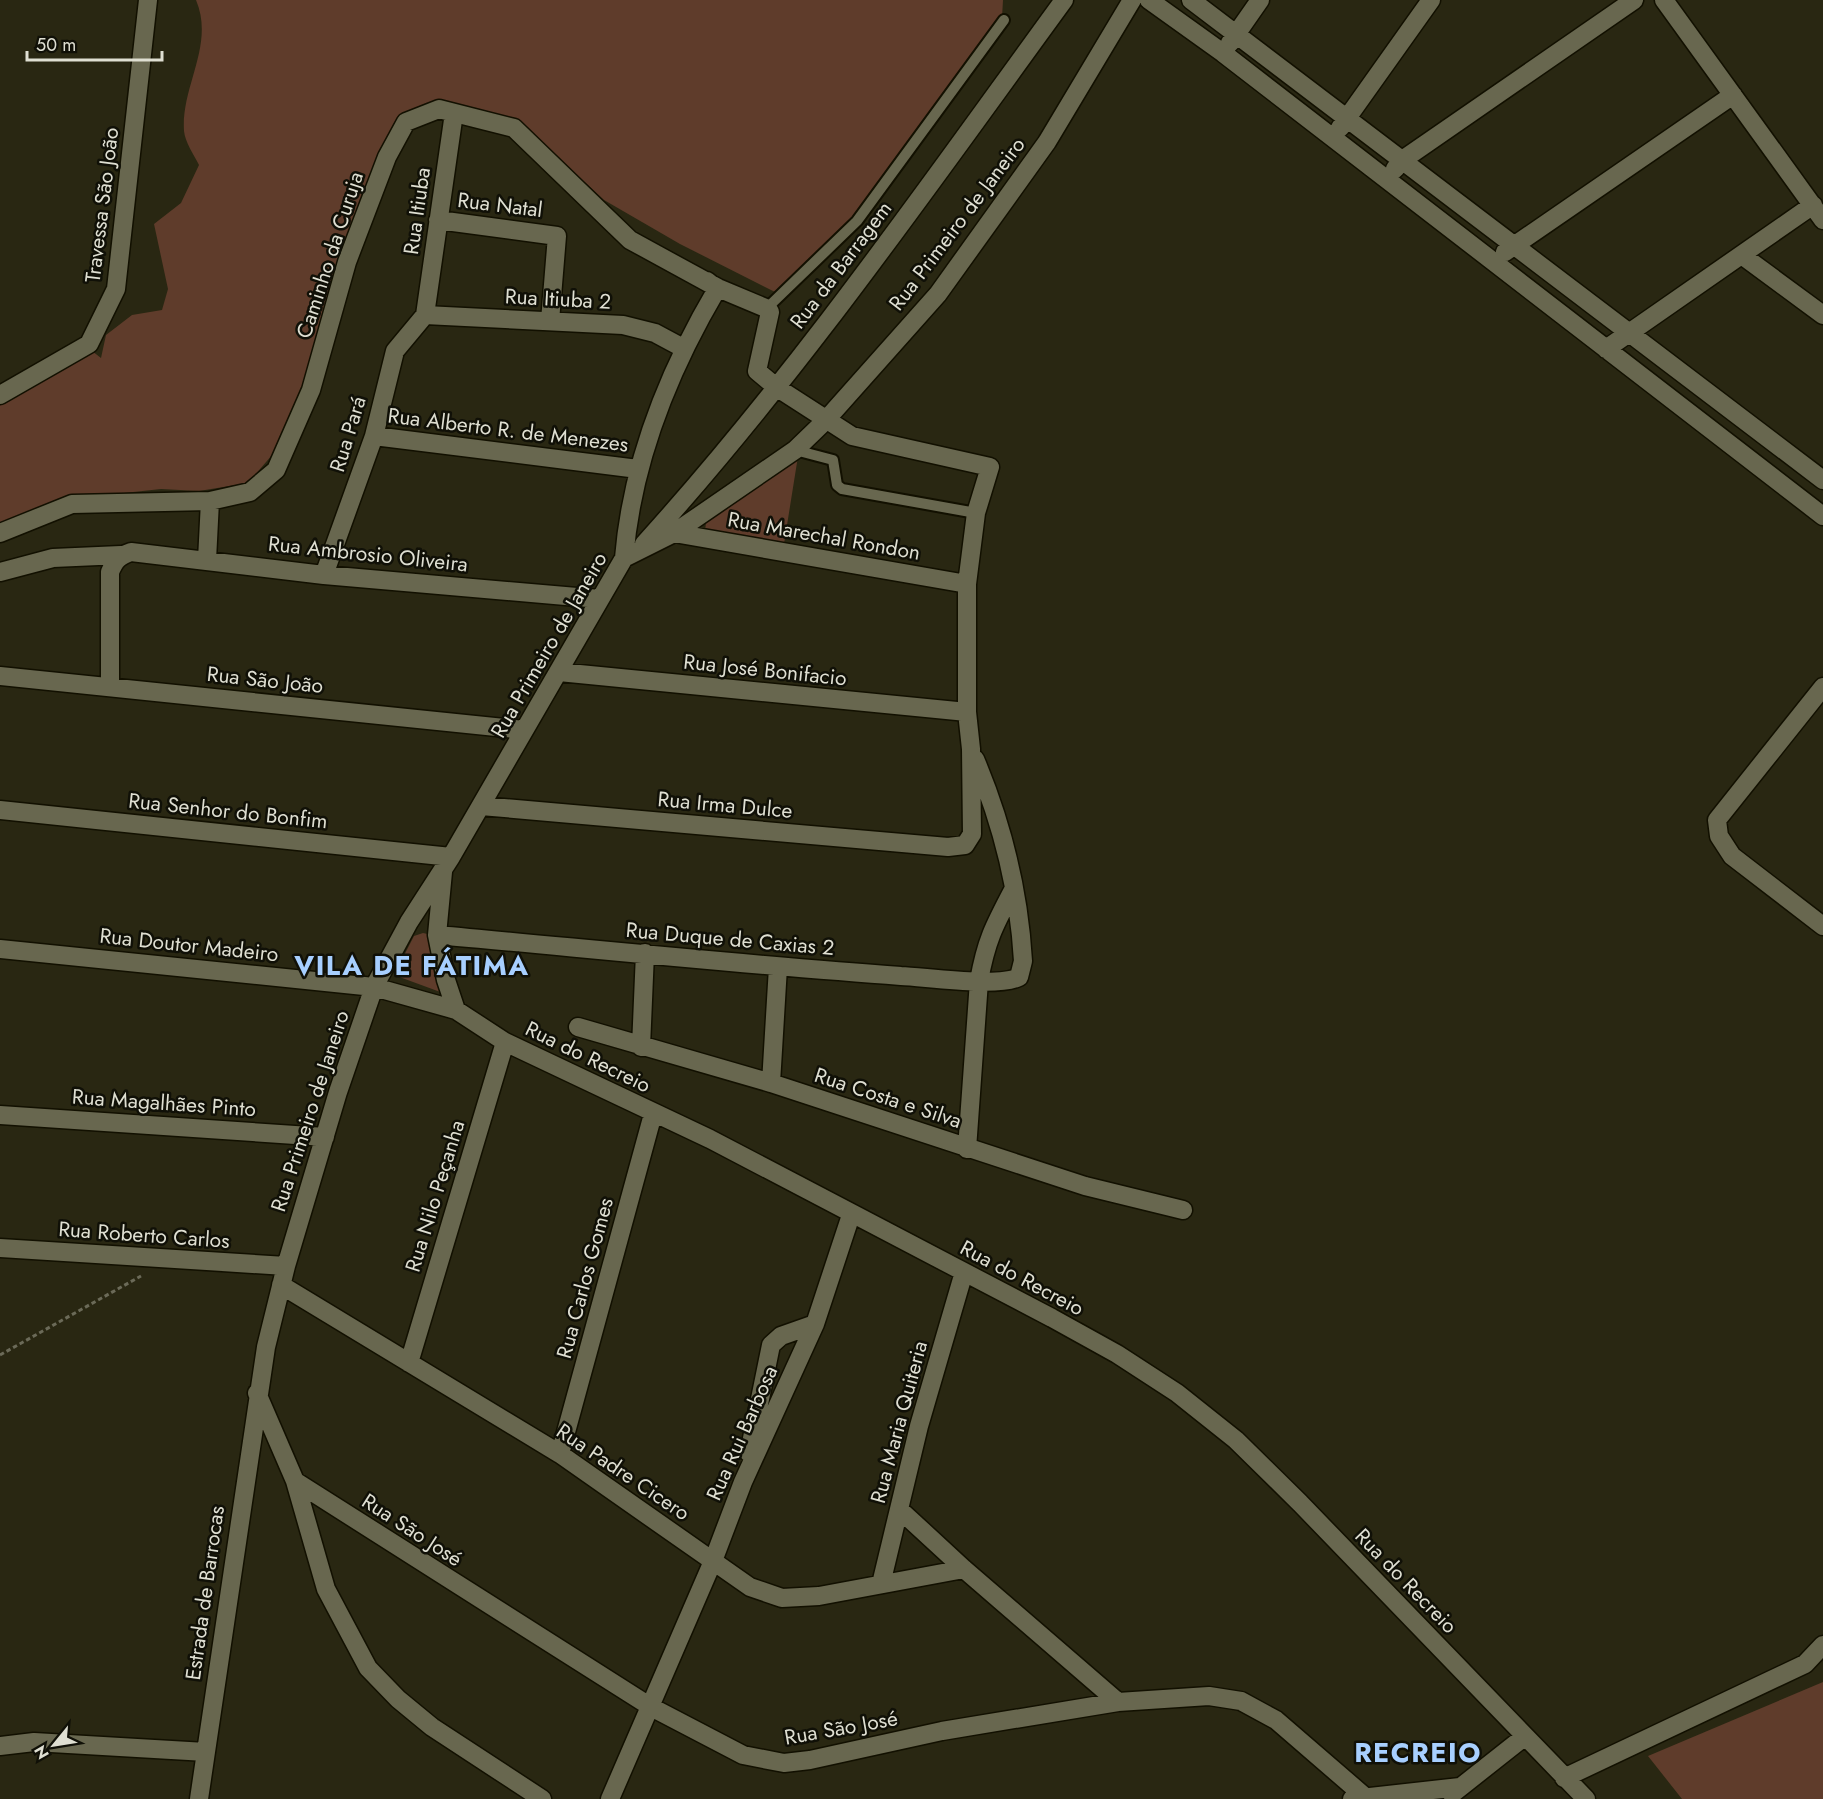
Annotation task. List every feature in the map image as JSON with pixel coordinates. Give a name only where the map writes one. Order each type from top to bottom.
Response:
[{"type":"street","name":"Travessa São João","points":[[0,395],[89,344],[116,289],[148,0]]},
{"type":"street","name":"Rua da Barragem","points":[[640,548],[776,387],[915,204],[1064,0]]},
{"type":"street","name":"Rua Primeiro de Janeiro","points":[[257,1393],[286,1266],[374,987],[408,922],[447,864],[624,558],[674,533],[795,450],[825,421],[938,294],[1047,142],[1132,0]]},
{"type":"street","points":[[1149,0],[1223,53],[1823,516]]},
{"type":"street","points":[[1191,0],[1823,480]]},
{"type":"street","points":[[1223,53],[1260,0]]},
{"type":"street","points":[[1333,139],[1431,0]]},
{"type":"street","points":[[1387,180],[1401,161],[1634,0]]},
{"type":"street","points":[[1606,349],[1743,256],[1818,212],[1664,0]]},
{"type":"street","points":[[1491,260],[1732,95]]},
{"type":"street","name":"Caminho da Curuja","points":[[0,533],[72,504],[210,501],[250,492],[276,470],[311,390],[348,262],[387,157],[406,122],[439,109],[514,128],[630,240],[718,288],[766,308]]},
{"type":"street","name":"Rua Itiuba","points":[[425,315],[454,113]]},
{"type":"street","name":"Rua Natal","points":[[438,220],[557,236],[559,240],[550,321]]},
{"type":"street","points":[[1743,256],[1823,315]]},
{"type":"street","points":[[624,558],[627,518],[638,469],[683,348],[717,289],[707,280]]},
{"type":"street","points":[[766,308],[770,312],[757,371],[776,387],[825,421],[862,440],[990,467],[976,513],[967,584],[967,712],[970,749],[991,796],[1006,848],[1013,891],[986,941],[979,981],[967,1149]]},
{"type":"street","name":"Rua Itiuba 2","points":[[425,315],[633,327],[655,333],[683,348]]},
{"type":"street","name":"Rua Pará","points":[[324,575],[374,436],[394,351],[425,315]]},
{"type":"street","name":"Rua Alberto R. de Menezes","points":[[374,436],[638,469]]},
{"type":"street","points":[[207,560],[210,501]]},
{"type":"street","name":"Rua Marechal Rondon","points":[[674,533],[967,584]]},
{"type":"street","points":[[110,686],[110,572],[114,562],[126,554]]},
{"type":"street","name":"Rua Ambrosio Oliveira","points":[[0,572],[53,558],[126,554],[207,560],[324,575],[600,599]]},
{"type":"street","name":"Rua José Bonifacio","points":[[559,672],[967,712]]},
{"type":"street","name":"Rua São João","points":[[0,676],[524,730]]},
{"type":"street","points":[[1820,918],[1732,856],[1719,836],[1717,820],[1823,687]]},
{"type":"street","name":"Rua Irma Dulce","points":[[481,806],[948,847],[965,845],[972,834],[970,749]]},
{"type":"street","name":"Rua Senhor do Bonfim","points":[[0,810],[447,864]]},
{"type":"street","points":[[447,864],[437,935],[446,980],[456,1010]]},
{"type":"street","name":"Rua Duque de Caxias 2","points":[[437,935],[778,967],[979,981],[1013,980],[1019,977],[1022,950],[1013,891]]},
{"type":"street","name":"Rua Doutor Madeiro","points":[[0,949],[374,987],[456,1010]]},
{"type":"street","points":[[641,1047],[645,953]]},
{"type":"street","points":[[771,1083],[778,967]]},
{"type":"street","name":"Rua do Recreio","points":[[456,1010],[505,1042],[710,1139],[851,1215],[964,1272],[1117,1354],[1177,1393],[1236,1440],[1300,1503],[1586,1799]]},
{"type":"street","name":"Rua Costa e Silva","points":[[578,1027],[771,1083],[1085,1186],[1183,1210]]},
{"type":"street","name":"Rua Nilo Peçanha","points":[[409,1363],[505,1042]]},
{"type":"street","name":"Rua Carlos Gomes","points":[[560,1454],[653,1114]]},
{"type":"street","name":"Rua Magalhães Pinto","points":[[0,1115],[325,1137]]},
{"type":"street","name":"Rua Rui Barbosa","points":[[610,1799],[713,1562],[743,1482],[815,1324],[851,1215]]},
{"type":"street","name":"Rua Roberto Carlos","points":[[0,1248],[286,1266]]},
{"type":"street","name":"Rua Maria Quiteria","points":[[881,1584],[919,1426],[964,1272]]},
{"type":"street","name":"Rua Padre Cicero","points":[[281,1285],[560,1454],[750,1587],[782,1598],[819,1596],[964,1569]]},
{"type":"street","points":[[743,1482],[771,1345],[781,1336],[815,1324]]},
{"type":"street","points":[[257,1393],[295,1481],[326,1589],[368,1668],[398,1700],[432,1727],[542,1799]]},
{"type":"street","name":"Estrada de Barrocas","points":[[199,1799],[257,1393]]},
{"type":"street","name":"Rua São José","points":[[295,1481],[651,1707],[743,1755],[784,1763],[810,1760],[942,1731],[1118,1702],[1179,1696],[1209,1696],[1241,1701],[1276,1720],[1357,1798],[1460,1787]]},
{"type":"street","points":[[900,1509],[964,1569],[1118,1702]]},
{"type":"street","points":[[1564,1778],[1805,1664],[1823,1645]]},
{"type":"street","points":[[1446,1799],[1524,1737]]},
{"type":"street","points":[[0,1746],[34,1742],[206,1752]]},
{"type":"lane","name":"Rua da Barragem","points":[[766,308],[857,220],[1004,20]]},
{"type":"lane","points":[[795,450],[832,460],[837,485],[842,489],[976,513]]},
{"type":"path","points":[[0,1355],[171,1259]]},
{"type":"shaded area","points":[[196,0],[1003,0],[1002,18],[855,216],[775,292],[680,244],[604,200],[519,121],[403,116],[338,276],[285,440],[248,483],[199,491],[161,489],[69,499],[0,529],[0,403],[92,351],[101,358],[106,335],[132,315],[162,310],[168,289],[154,224],[181,203],[199,165],[184,131],[184,114],[202,33],[201,17]]},
{"type":"shaded area","points":[[799,450],[784,544],[705,532],[706,522]]},
{"type":"shaded area","points":[[423,933],[432,935],[443,993],[394,975],[414,936]]},
{"type":"shaded area","points":[[1823,1682],[1823,1799],[1682,1799],[1648,1756]]},
{"type":"district","name":"VILA DE FÁTIMA","points":[[412,965]]},
{"type":"district","name":"RECREIO","points":[[1418,1752]]}]
